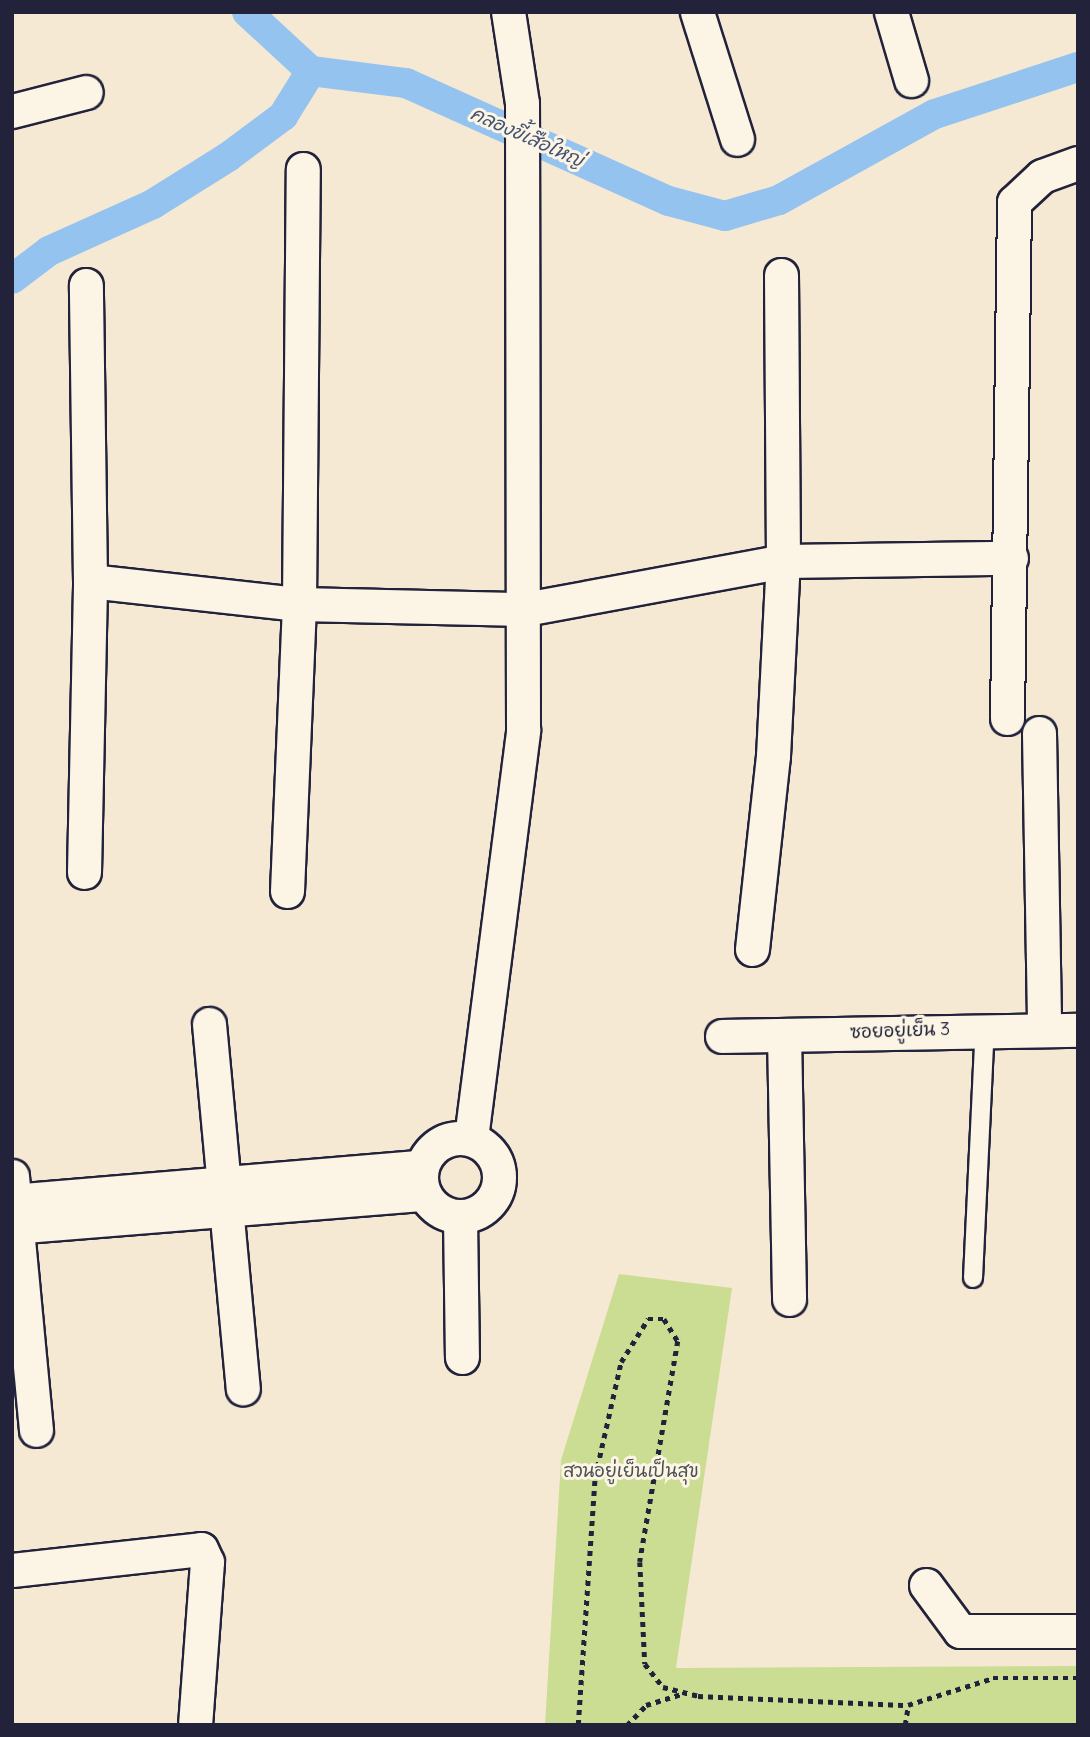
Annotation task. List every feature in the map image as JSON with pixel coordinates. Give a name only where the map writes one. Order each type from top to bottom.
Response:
[{"type":"street","points":[[471,1138],[523,730],[525,609],[522,103],[508,12]]},
{"type":"street","points":[[697,12],[737,139]]},
{"type":"street","points":[[891,12],[911,80]]},
{"type":"street","points":[[12,111],[86,92]]},
{"type":"street","points":[[1007,718],[1014,202],[1042,176],[1078,163]]},
{"type":"street","points":[[287,891],[299,604],[303,169]]},
{"type":"street","points":[[752,949],[774,756],[783,561],[781,275]]},
{"type":"street","points":[[84,872],[90,581],[86,285]]},
{"type":"street","points":[[90,581],[299,604],[525,609],[783,561],[1011,558]]},
{"type":"street","points":[[1039,733],[1044,1030]]},
{"type":"street","points":[[209,1024],[243,1388]]},
{"type":"street","name":"ซอยอยู่เย็น 3","points":[[722,1036],[985,1028],[1078,1030]]},
{"type":"street","points":[[784,1035],[789,1299]]},
{"type":"street","points":[[471,1138],[488,1148],[499,1183],[492,1200],[460,1217],[439,1211],[423,1181],[440,1142],[471,1138]]},
{"type":"street","points":[[14,1206],[224,1179],[423,1181]]},
{"type":"street","points":[[14,1206],[227,1212],[423,1181]]},
{"type":"street","points":[[14,1206],[36,1430]]},
{"type":"street","points":[[460,1217],[462,1357]]},
{"type":"street","points":[[12,1570],[201,1549],[207,1562],[195,1725]]},
{"type":"street","points":[[926,1585],[960,1631],[1078,1631]]},
{"type":"lane","points":[[973,1278],[985,1028]]},
{"type":"path","points":[[578,1725],[595,1477],[621,1362],[648,1319],[664,1319],[675,1327],[678,1341],[640,1562],[640,1633],[645,1664],[657,1680],[686,1693]]},
{"type":"path","points":[[627,1725],[646,1705],[686,1693],[908,1705],[993,1678],[1078,1678]]},
{"type":"path","points":[[905,1725],[908,1705]]},
{"type":"green space","name":"สวนอยู่เย็นเป็นสุข","points":[[619,1274],[732,1288],[676,1668],[1078,1666],[1078,1725],[545,1725],[561,1460]]},
{"type":"waterway","points":[[247,12],[311,71]]},
{"type":"waterway","name":"คลองขี้เสือใหญ่","points":[[311,71],[406,83],[669,201],[725,216],[779,200],[935,114],[1078,67]]},
{"type":"waterway","name":"คลองขี้เสือใหญ่","points":[[12,279],[49,251],[153,204],[228,157],[283,116],[311,71]]}]
